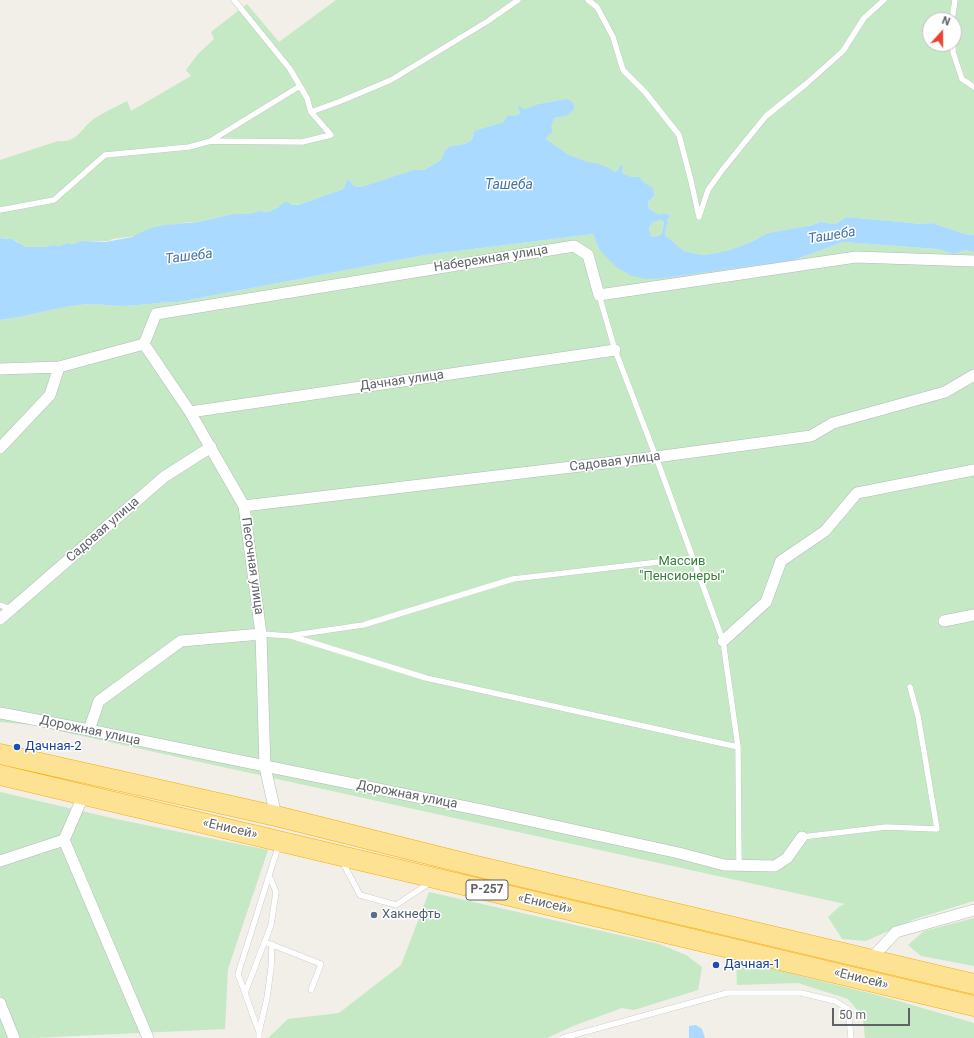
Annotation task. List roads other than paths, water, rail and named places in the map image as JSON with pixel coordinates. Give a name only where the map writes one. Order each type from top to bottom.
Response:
[{"type":"highway","name":"«Енисей»","points":[[0,754],[276,816],[472,865],[974,984]]},
{"type":"highway","name":"«Енисей»","points":[[0,775],[280,840],[435,879],[974,1006]]},
{"type":"street","name":"Набережная улица","points":[[144,344],[156,314],[574,246],[588,255],[600,294]]},
{"type":"street","points":[[600,294],[856,257],[974,261]]},
{"type":"street","points":[[0,369],[59,367],[144,344]]},
{"type":"street","name":"Песочная улица","points":[[144,344],[190,412],[244,506],[261,634],[266,767],[276,816]]},
{"type":"street","name":"Дачная улица","points":[[190,412],[615,350]]},
{"type":"street","points":[[0,448],[50,395],[59,367]]},
{"type":"street","name":"Садовая улица","points":[[244,506],[656,457],[811,436],[833,423],[945,392],[974,375]]},
{"type":"street","name":"Садовая улица","points":[[0,619],[164,477],[211,447]]},
{"type":"street","points":[[723,641],[766,602],[781,561],[825,531],[857,493],[974,470]]},
{"type":"street","points":[[944,621],[974,615]]},
{"type":"street","points":[[89,730],[99,701],[181,641],[261,634]]},
{"type":"street","name":"Дорожная улица","points":[[0,713],[486,811],[724,864],[775,866],[787,858],[802,837]]},
{"type":"street","points":[[84,794],[64,840],[148,1038]]},
{"type":"street","points":[[0,861],[64,840]]},
{"type":"street","points":[[870,960],[896,932],[974,910]]},
{"type":"street","points":[[0,1003],[14,1038]]},
{"type":"lane","points":[[0,210],[54,200],[105,155],[189,147],[211,141],[302,142],[330,136],[311,112],[307,98],[290,69],[234,0]]},
{"type":"lane","points":[[311,112],[391,80],[488,21],[518,0]]},
{"type":"lane","points":[[588,0],[598,6],[613,37],[623,70],[645,92],[679,136],[692,181],[699,217],[708,190],[722,169],[766,116],[806,84],[843,50],[864,18],[884,0]]},
{"type":"lane","points":[[953,12],[955,0]]},
{"type":"lane","points":[[953,52],[962,79],[974,87]]},
{"type":"lane","points":[[211,141],[300,86]]},
{"type":"lane","points":[[600,294],[615,350],[656,457],[723,641],[738,747],[739,865]]},
{"type":"lane","points":[[261,634],[291,636],[363,625],[513,579],[693,558]]},
{"type":"lane","points":[[0,605],[11,610]]},
{"type":"lane","points":[[291,636],[426,678],[738,747]]},
{"type":"lane","points":[[802,837],[886,827],[937,828],[918,716],[910,687]]},
{"type":"lane","points":[[259,1035],[238,974],[280,840]]},
{"type":"lane","points":[[340,855],[360,895],[396,905],[435,879]]},
{"type":"lane","points":[[244,993],[271,925],[276,892],[269,875]]},
{"type":"lane","points":[[265,942],[321,964],[311,990]]},
{"type":"lane","points":[[259,1035],[268,998],[272,944]]},
{"type":"lane","points":[[563,1038],[727,993],[801,993],[834,1001],[848,1009],[851,1038]]},
{"type":"water","name":"Ташеба","points":[[566,99],[573,103],[574,109],[572,111],[568,114],[554,118],[551,127],[551,134],[548,135],[546,139],[569,155],[588,162],[599,164],[611,169],[614,172],[617,171],[620,166],[623,166],[622,173],[632,177],[639,177],[653,188],[655,195],[648,202],[649,209],[658,214],[666,214],[671,217],[668,218],[665,235],[684,251],[702,255],[716,253],[730,250],[751,242],[768,233],[813,225],[820,222],[834,224],[846,217],[922,224],[932,223],[965,234],[974,235],[974,252],[965,250],[953,254],[938,249],[843,242],[783,264],[764,264],[664,278],[646,279],[632,276],[616,267],[599,249],[593,234],[425,255],[178,302],[125,306],[85,304],[0,320],[0,238],[12,239],[25,247],[60,246],[67,243],[74,244],[81,241],[106,242],[132,237],[150,228],[165,225],[198,222],[233,214],[248,214],[260,211],[268,212],[279,207],[284,202],[288,202],[291,205],[298,205],[341,190],[344,188],[346,181],[349,180],[354,186],[361,187],[413,170],[424,170],[441,160],[445,151],[450,146],[465,144],[470,141],[476,130],[504,122],[507,116],[518,115],[520,113],[518,106],[525,109],[538,104]],"holes":[[[661,220],[664,222],[662,234],[654,237],[651,236],[649,230],[651,224]]]},
{"type":"water","points":[[696,1025],[702,1029],[705,1038],[689,1038],[689,1026]]},
{"type":"place","name":"Дачная-2","points":[[17,747]]},
{"type":"place","name":"Хакнефть","points":[[374,915]]},
{"type":"place","name":"Дачная-1","points":[[716,965]]},
{"type":"park label","name":"Массив \"Пенсионеры\"","points":[[682,570]]}]
